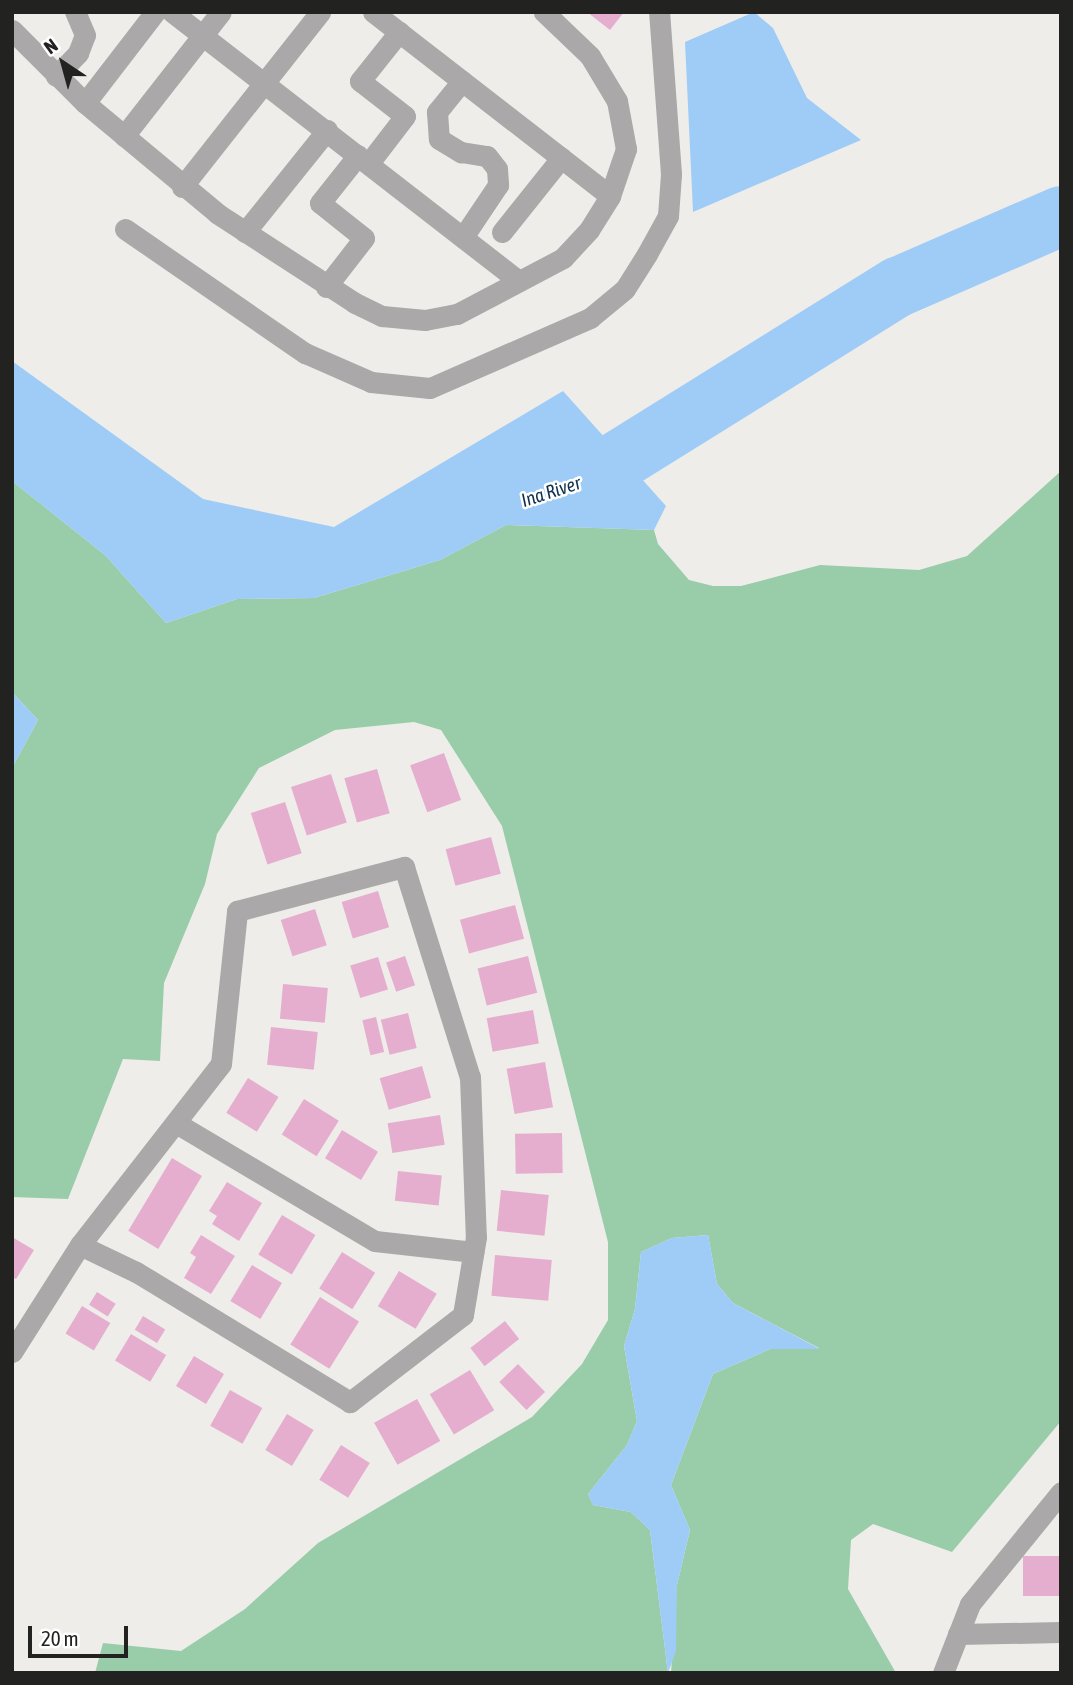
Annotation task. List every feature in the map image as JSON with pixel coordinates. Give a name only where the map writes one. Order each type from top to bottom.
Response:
[{"type":"street","points":[[56,76],[78,53],[85,35],[75,12]]},
{"type":"street","points":[[85,103],[155,12]]},
{"type":"street","points":[[172,12],[519,281]]},
{"type":"street","points":[[124,136],[221,12]]},
{"type":"street","points":[[182,187],[320,12]]},
{"type":"street","points":[[373,12],[610,195]]},
{"type":"street","points":[[12,30],[85,103],[182,187],[245,232],[326,288],[382,316],[425,320],[457,314],[563,258],[589,230],[610,195],[626,149],[617,101],[590,56],[544,12]]},
{"type":"street","points":[[125,229],[305,353],[371,382],[430,388],[590,318],[625,289],[647,254],[668,216],[671,174],[659,12]]},
{"type":"street","points":[[326,288],[364,238],[320,203],[405,116],[360,81],[399,32]]},
{"type":"street","points":[[462,81],[437,112],[439,139],[461,152],[487,156],[497,169],[498,185],[463,237]]},
{"type":"street","points":[[245,232],[327,130]]},
{"type":"street","points":[[502,232],[561,158]]},
{"type":"street","points":[[12,1352],[80,1245],[221,1064],[237,911],[404,867],[470,1077],[473,1252],[463,1315],[350,1402],[135,1272],[80,1245]]},
{"type":"street","points":[[176,1123],[375,1241],[473,1252]]},
{"type":"street","points":[[943,1673],[970,1604],[1061,1492]]},
{"type":"street","points":[[958,1634],[1061,1632]]},
{"type":"green space","points":[[1061,471],[1061,1421],[952,1552],[873,1524],[851,1540],[848,1589],[896,1673],[671,1673],[677,1585],[690,1530],[671,1485],[713,1374],[770,1349],[819,1348],[733,1303],[717,1284],[708,1235],[672,1238],[641,1252],[635,1309],[624,1346],[637,1421],[627,1445],[588,1494],[593,1505],[631,1512],[650,1530],[668,1673],[95,1673],[103,1643],[181,1651],[245,1609],[318,1543],[532,1417],[582,1364],[608,1320],[608,1242],[502,826],[441,730],[414,722],[335,730],[259,768],[217,834],[205,884],[164,983],[160,1061],[123,1059],[68,1199],[12,1197],[12,768],[38,720],[12,692],[12,481],[105,555],[166,623],[237,599],[314,598],[440,560],[506,525],[654,530],[658,544],[689,580],[713,586],[741,586],[820,565],[919,570],[967,556]]},
{"type":"water","points":[[754,12],[773,28],[807,98],[861,140],[693,212],[685,42]]},
{"type":"water","points":[[12,361],[203,499],[334,527],[563,391],[666,506],[654,530],[506,525],[440,560],[314,598],[237,599],[166,623],[105,555],[12,481]]},
{"type":"water","points":[[12,692],[38,720],[12,768]]},
{"type":"water","points":[[708,1235],[717,1284],[733,1303],[820,1349],[770,1349],[713,1374],[671,1485],[690,1530],[677,1585],[676,1651],[668,1673],[650,1530],[631,1512],[593,1505],[588,1494],[627,1445],[637,1421],[624,1346],[635,1309],[641,1252],[672,1238]]},
{"type":"building","points":[[587,12],[624,12],[610,30]]},
{"type":"building","points":[[444,753],[461,800],[427,812],[410,765]]},
{"type":"building","points":[[377,769],[390,813],[357,823],[344,778]]},
{"type":"building","points":[[331,774],[347,823],[307,835],[291,787]]},
{"type":"building","points":[[285,802],[302,853],[267,864],[251,813]]},
{"type":"building","points":[[491,837],[501,874],[455,886],[446,849]]},
{"type":"building","points":[[378,891],[389,927],[353,938],[342,902]]},
{"type":"building","points":[[515,905],[524,939],[469,954],[460,920]]},
{"type":"building","points":[[315,909],[327,945],[293,956],[281,920]]},
{"type":"building","points":[[405,956],[415,985],[396,992],[386,963]]},
{"type":"building","points":[[528,956],[537,993],[487,1005],[478,969]]},
{"type":"building","points":[[378,957],[388,990],[360,998],[350,965]]},
{"type":"building","points":[[283,984],[328,988],[325,1023],[280,1019]]},
{"type":"building","points":[[533,1010],[539,1043],[493,1052],[487,1018]]},
{"type":"building","points":[[408,1013],[417,1048],[390,1055],[381,1020]]},
{"type":"building","points":[[376,1017],[384,1052],[370,1055],[362,1020]]},
{"type":"building","points":[[271,1027],[318,1032],[314,1070],[267,1065]]},
{"type":"building","points":[[545,1062],[553,1107],[515,1114],[507,1069]]},
{"type":"building","points":[[422,1066],[431,1098],[389,1110],[380,1078]]},
{"type":"building","points":[[248,1078],[279,1097],[257,1132],[226,1113]]},
{"type":"building","points":[[304,1099],[339,1121],[317,1156],[282,1135]]},
{"type":"building","points":[[440,1115],[445,1145],[392,1153],[388,1123]]},
{"type":"building","points":[[342,1130],[378,1152],[361,1180],[325,1158]]},
{"type":"building","points":[[562,1133],[563,1173],[516,1174],[515,1134]]},
{"type":"building","points":[[172,1158],[202,1176],[158,1249],[128,1231]]},
{"type":"building","points":[[398,1171],[442,1176],[439,1205],[395,1201]]},
{"type":"building","points":[[227,1182],[262,1203],[239,1241],[212,1224],[217,1216],[209,1211]]},
{"type":"building","points":[[501,1190],[549,1195],[544,1236],[497,1231]]},
{"type":"building","points":[[282,1215],[315,1235],[292,1275],[258,1254]]},
{"type":"building","points":[[201,1235],[235,1256],[211,1294],[184,1278],[196,1257],[190,1253]]},
{"type":"building","points":[[12,1237],[34,1250],[16,1279],[12,1277]]},
{"type":"building","points":[[342,1252],[375,1273],[352,1309],[319,1288]]},
{"type":"building","points":[[495,1255],[552,1260],[548,1301],[491,1296]]},
{"type":"building","points":[[252,1265],[282,1283],[260,1319],[230,1301]]},
{"type":"building","points":[[399,1271],[437,1294],[416,1329],[378,1306]]},
{"type":"building","points":[[97,1292],[116,1304],[108,1316],[89,1305]]},
{"type":"building","points":[[320,1297],[359,1321],[329,1369],[290,1344]]},
{"type":"building","points":[[82,1306],[110,1323],[94,1350],[66,1333]]},
{"type":"building","points":[[143,1316],[165,1329],[157,1343],[135,1330]]},
{"type":"building","points":[[505,1321],[519,1339],[484,1366],[470,1348]]},
{"type":"building","points":[[131,1334],[166,1355],[150,1382],[115,1361]]},
{"type":"building","points":[[194,1356],[224,1374],[206,1404],[176,1386]]},
{"type":"building","points":[[518,1364],[545,1392],[526,1410],[499,1382]]},
{"type":"building","points":[[470,1370],[494,1410],[454,1434],[430,1394]]},
{"type":"building","points":[[230,1390],[262,1408],[242,1444],[210,1426]]},
{"type":"building","points":[[417,1399],[440,1441],[397,1465],[374,1423]]},
{"type":"building","points":[[287,1414],[314,1430],[292,1466],[265,1450]]},
{"type":"building","points":[[341,1445],[370,1463],[348,1498],[319,1480]]},
{"type":"building","points":[[1023,1556],[1061,1556],[1061,1596],[1023,1596]]},
{"type":"waterway","name":"Ina River","points":[[551,491],[589,479],[898,287],[1061,216]]}]
